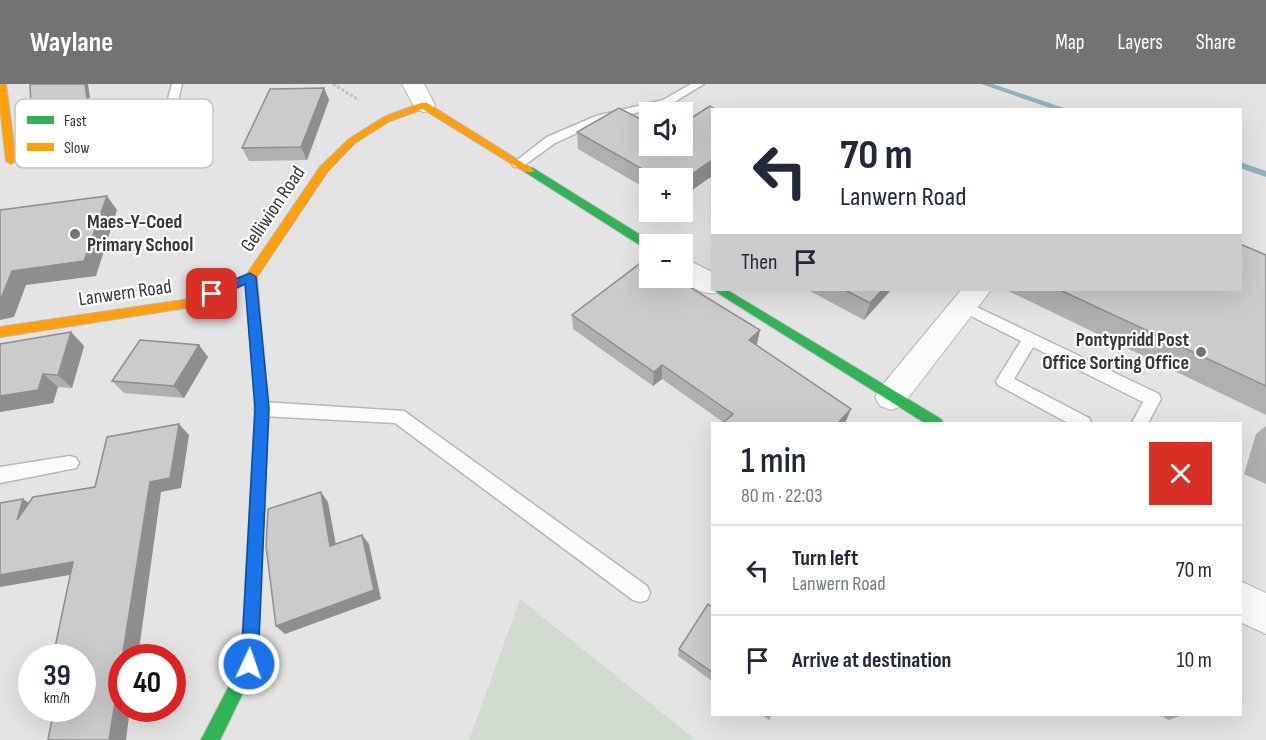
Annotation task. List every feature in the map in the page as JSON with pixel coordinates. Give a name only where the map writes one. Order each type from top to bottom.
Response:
[{"type":"street","points":[[413,84],[424,105],[639,239]]},
{"type":"street","points":[[2,92],[11,161]]},
{"type":"street","name":"Gelliwion Road","points":[[210,740],[249,664],[262,408],[250,277],[324,169],[352,141],[387,119],[424,105]]},
{"type":"street","points":[[693,274],[711,284]]},
{"type":"street","name":"Lanwern Road","points":[[0,332],[192,303],[250,277]]},
{"type":"street","points":[[721,291],[934,422]]},
{"type":"street","points":[[891,397],[971,298]]},
{"type":"street","points":[[1242,601],[1266,615]]},
{"type":"lane","points":[[173,99],[177,84]]},
{"type":"lane","points":[[518,164],[561,135],[600,118],[667,102],[699,84]]},
{"type":"lane","points":[[971,298],[1031,338],[1153,399],[1141,422]]},
{"type":"lane","points":[[1031,338],[1004,381],[1081,422]]},
{"type":"lane","points":[[262,408],[398,416],[640,594]]},
{"type":"lane","points":[[0,475],[70,463]]},
{"type":"path","points":[[333,84],[361,101]]},
{"type":"shaded area","points":[[520,599],[696,740],[469,740]]},
{"type":"building","points":[[30,84],[85,84],[87,99],[31,99]]},
{"type":"building","points":[[324,88],[301,147],[242,148],[270,89]]},
{"type":"building","points":[[710,106],[713,108],[711,108],[711,161],[693,173],[693,168],[640,168],[577,132],[619,108],[639,118],[639,156],[693,156],[693,117]]},
{"type":"building","points":[[107,196],[84,261],[12,271],[0,301],[0,210]]},
{"type":"building","name":"Pontypridd Post Office Sorting Office","points":[[1242,245],[1266,255],[1266,386],[1062,291],[1242,291]]},
{"type":"building","points":[[639,264],[639,288],[691,288],[760,330],[749,340],[851,409],[839,422],[724,422],[733,414],[662,365],[654,372],[572,315]]},
{"type":"building","points":[[847,291],[881,291],[870,303]]},
{"type":"building","points":[[71,332],[58,375],[43,374],[38,390],[0,396],[0,344]]},
{"type":"building","points":[[140,340],[199,345],[174,386],[112,381]]},
{"type":"building","points":[[179,424],[170,478],[150,482],[124,644],[108,644],[108,722],[112,722],[109,740],[48,740],[51,722],[96,722],[96,644],[56,644],[73,562],[0,575],[0,503],[23,499],[17,520],[33,497],[95,487],[107,437]]},
{"type":"building","points":[[321,492],[330,546],[362,535],[374,590],[276,626],[266,546],[268,509]]},
{"type":"building","points":[[708,604],[711,606],[711,671],[679,649]]},
{"type":"waterway","points":[[985,84],[1060,108]]},
{"type":"waterway","points":[[1242,166],[1266,174]]},
{"type":"traffic: fast","points":[[529,170],[639,239]]},
{"type":"traffic: fast","points":[[721,291],[934,422]]},
{"type":"traffic: fast","points":[[210,740],[249,664],[262,409],[254,313]]},
{"type":"traffic: slow","points":[[2,84],[11,161]]},
{"type":"traffic: slow","points":[[254,313],[251,277],[324,169],[352,141],[387,119],[424,105],[529,170]]},
{"type":"traffic: slow","points":[[0,332],[192,303],[251,277]]},
{"type":"place","name":"Maes-Y-Coed Primary School","points":[[75,234]]},
{"type":"place","name":"Pontypridd Post Office Sorting Office","points":[[1201,352]]},
{"type":"route","points":[[212,294],[250,277],[262,408],[249,664]]}]
